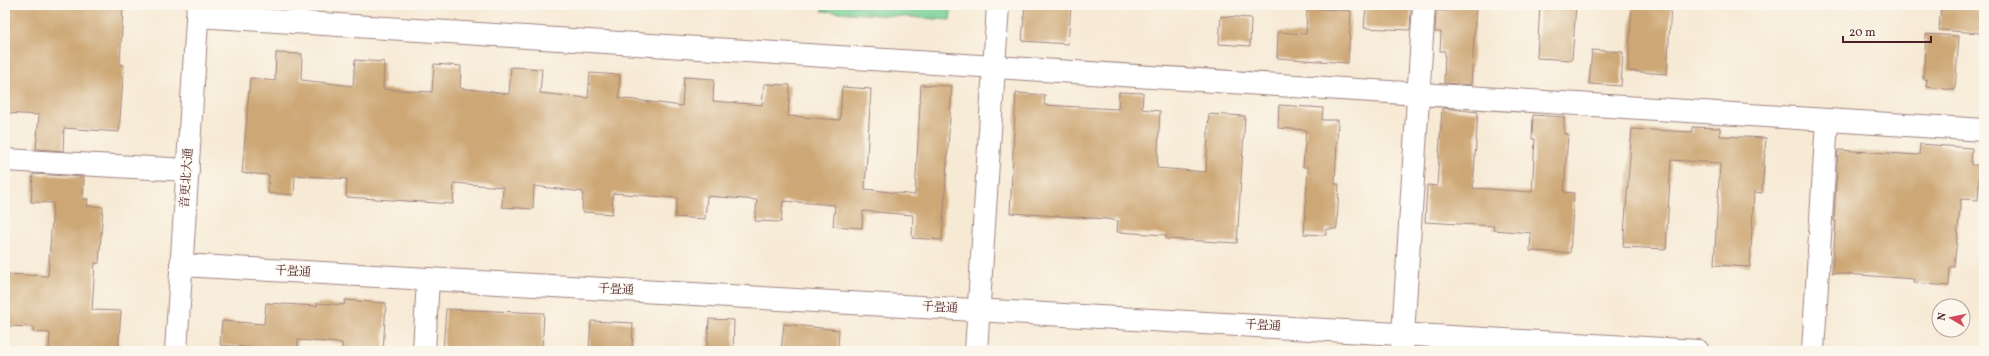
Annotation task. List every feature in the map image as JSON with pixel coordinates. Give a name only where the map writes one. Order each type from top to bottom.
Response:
[{"type":"street","points":[[976,351],[998,5]]},
{"type":"street","points":[[1403,343],[1424,5]]},
{"type":"street","points":[[198,10],[994,67],[1984,130]]},
{"type":"street","name":"音更北大通","points":[[176,351],[198,10]]},
{"type":"street","points":[[1812,351],[1826,120]]},
{"type":"street","points":[[5,160],[188,170]]},
{"type":"street","name":"千畳通","points":[[182,266],[979,310],[1403,343],[1698,351]]},
{"type":"street","points":[[424,351],[428,279]]},
{"type":"green space","points":[[823,5],[952,5],[950,20],[822,11]]},
{"type":"building","points":[[5,5],[123,7],[120,65],[124,65],[119,132],[64,128],[63,151],[36,149],[39,115],[5,113]]},
{"type":"building","points":[[1025,5],[1071,5],[1068,44],[1022,41]]},
{"type":"building","points":[[1366,5],[1403,5],[1403,8],[1411,9],[1410,30],[1364,28]]},
{"type":"building","points":[[1448,5],[1476,6],[1471,85],[1444,83],[1445,51],[1440,51],[1441,32],[1435,32],[1436,11],[1447,11]]},
{"type":"building","points":[[1540,5],[1576,5],[1572,60],[1537,58]]},
{"type":"building","points":[[1632,5],[1671,5],[1667,74],[1628,71]]},
{"type":"building","points":[[1941,5],[1982,5],[1980,33],[1939,30]]},
{"type":"building","points":[[1307,8],[1351,11],[1348,63],[1277,58],[1278,32],[1306,34]]},
{"type":"building","points":[[1221,16],[1251,18],[1250,46],[1219,44]]},
{"type":"building","points":[[1926,34],[1959,36],[1955,90],[1926,87],[1927,79],[1923,79]]},
{"type":"building","points":[[1592,50],[1623,52],[1621,86],[1589,84]]},
{"type":"building","points":[[276,53],[302,54],[301,80],[353,86],[355,60],[384,62],[383,89],[432,92],[434,64],[461,66],[460,88],[509,94],[511,67],[542,69],[540,93],[588,98],[590,73],[620,75],[619,98],[682,106],[684,77],[714,79],[713,101],[762,105],[764,84],[790,85],[788,116],[840,120],[842,87],[871,89],[865,189],[915,195],[921,85],[952,86],[942,240],[912,238],[913,215],[863,211],[862,228],[833,226],[835,205],[783,201],[781,222],[755,221],[757,200],[707,196],[705,219],[675,217],[677,198],[613,193],[612,214],[582,212],[583,192],[534,186],[533,209],[502,207],[503,187],[454,183],[453,204],[346,197],[347,179],[295,175],[294,195],[268,193],[269,175],[242,173],[250,78],[275,81]]},
{"type":"building","points":[[1119,92],[1143,93],[1142,109],[1160,111],[1157,168],[1206,172],[1209,114],[1245,116],[1237,243],[1166,239],[1166,235],[1117,232],[1118,221],[1107,219],[1010,213],[1016,93],[1045,95],[1044,105],[1118,109]]},
{"type":"building","points":[[1279,105],[1323,108],[1322,120],[1338,120],[1335,184],[1339,184],[1337,226],[1336,229],[1326,229],[1326,235],[1304,234],[1308,167],[1303,167],[1306,130],[1278,128]]},
{"type":"building","points":[[1442,108],[1478,112],[1473,188],[1532,192],[1535,139],[1532,139],[1533,115],[1564,117],[1564,134],[1568,134],[1564,192],[1574,193],[1570,253],[1530,251],[1531,233],[1493,230],[1494,226],[1425,222],[1427,185],[1437,186]]},
{"type":"building","points":[[1692,127],[1720,128],[1720,136],[1766,138],[1762,193],[1754,192],[1750,267],[1714,265],[1720,163],[1671,160],[1666,249],[1623,247],[1632,129],[1692,132]]},
{"type":"building","points":[[1920,144],[1972,148],[1971,165],[1980,165],[1978,200],[1961,199],[1954,267],[1950,267],[1949,286],[1913,283],[1914,279],[1832,273],[1836,221],[1834,221],[1838,150],[1919,155]]},
{"type":"building","points":[[33,174],[84,177],[83,199],[88,199],[87,206],[103,207],[99,263],[95,263],[92,310],[121,311],[118,351],[49,351],[50,333],[33,332],[34,327],[5,326],[5,274],[48,276],[53,203],[31,202]]},
{"type":"building","points":[[345,300],[386,303],[383,351],[342,351],[342,343],[298,340],[297,351],[220,345],[222,321],[264,324],[266,303],[317,306],[317,303],[344,305]]},
{"type":"building","points":[[446,309],[544,313],[542,351],[443,351]]},
{"type":"building","points":[[709,319],[734,320],[733,351],[707,351]]},
{"type":"building","points":[[591,321],[633,323],[632,351],[589,351]]},
{"type":"building","points":[[784,324],[839,330],[838,351],[781,351]]}]
